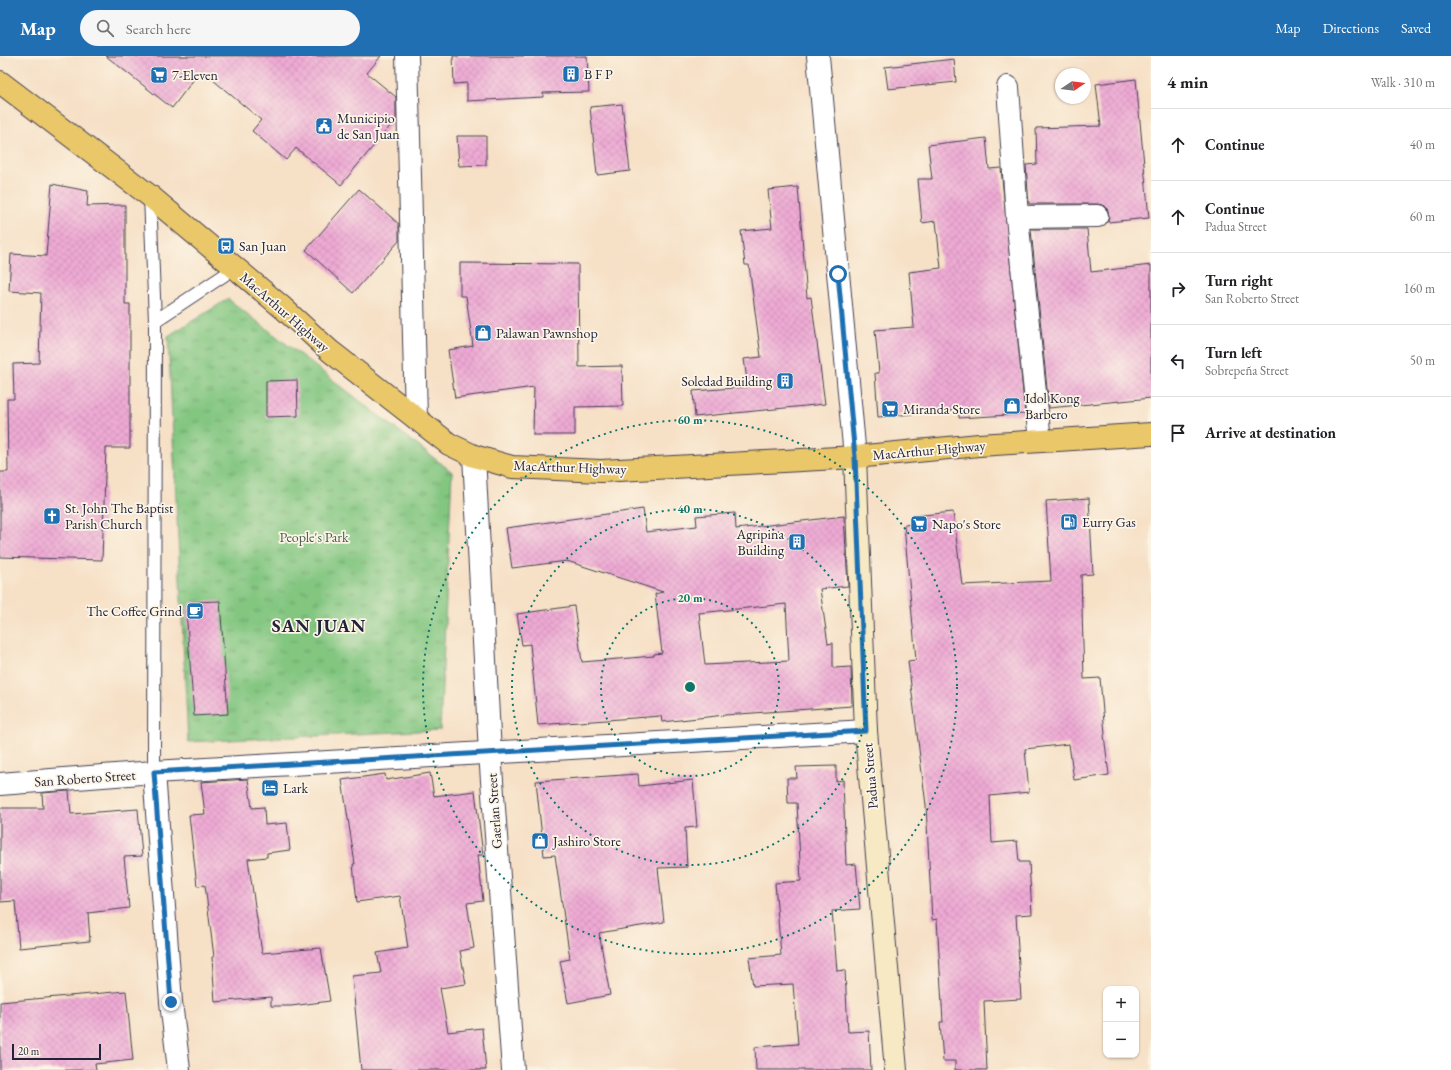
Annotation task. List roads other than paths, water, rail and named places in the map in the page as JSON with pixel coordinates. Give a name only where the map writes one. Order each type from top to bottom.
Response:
[{"type":"highway","name":"MacArthur Highway","points":[[0,82],[150,196],[283,308],[330,351],[449,444],[474,456],[512,467],[601,471],[855,457],[1040,441],[1151,434]]},
{"type":"main road","name":"Padua Street","points":[[855,457],[866,731],[896,1070]]},
{"type":"street","points":[[407,56],[416,418]]},
{"type":"street","points":[[818,56],[855,457]]},
{"type":"street","points":[[1008,87],[1017,217],[1040,441]]},
{"type":"street","points":[[1017,217],[1097,216]]},
{"type":"street","name":"Gaerlan Street","points":[[474,456],[490,753],[513,1070]]},
{"type":"street","name":"San Roberto Street","points":[[0,784],[154,772],[866,731]]},
{"type":"street","points":[[154,772],[171,1002],[179,1070]]},
{"type":"lane","points":[[150,196],[155,321],[154,772]]},
{"type":"lane","points":[[155,321],[235,268]]},
{"type":"place","name":"B F P","points":[[571,74]]},
{"type":"place","name":"7-Eleven","points":[[159,75]]},
{"type":"place","name":"Municipio de San Juan","points":[[324,126]]},
{"type":"place","name":"San Juan","points":[[226,246]]},
{"type":"place","name":"Palawan Pawnshop","points":[[483,333]]},
{"type":"place","name":"Soledad Building","points":[[785,381]]},
{"type":"place","name":"Idol Kong Barbero","points":[[1012,406]]},
{"type":"place","name":"Miranda Store","points":[[890,409]]},
{"type":"place","name":"St. John The Baptist Parish Church","points":[[52,516]]},
{"type":"place","name":"Eurry Gas","points":[[1069,522]]},
{"type":"place","name":"Napo's Store","points":[[919,524]]},
{"type":"place","name":"Agripina Building","points":[[797,542]]},
{"type":"place","name":"The Coffee Grind","points":[[195,611]]},
{"type":"place","name":"Lark","points":[[270,788]]},
{"type":"place","name":"Jashiro Store","points":[[540,841]]},
{"type":"district","name":"SAN JUAN","points":[[319,625]]},
{"type":"park label","name":"People's Park","points":[[314,537]]}]
